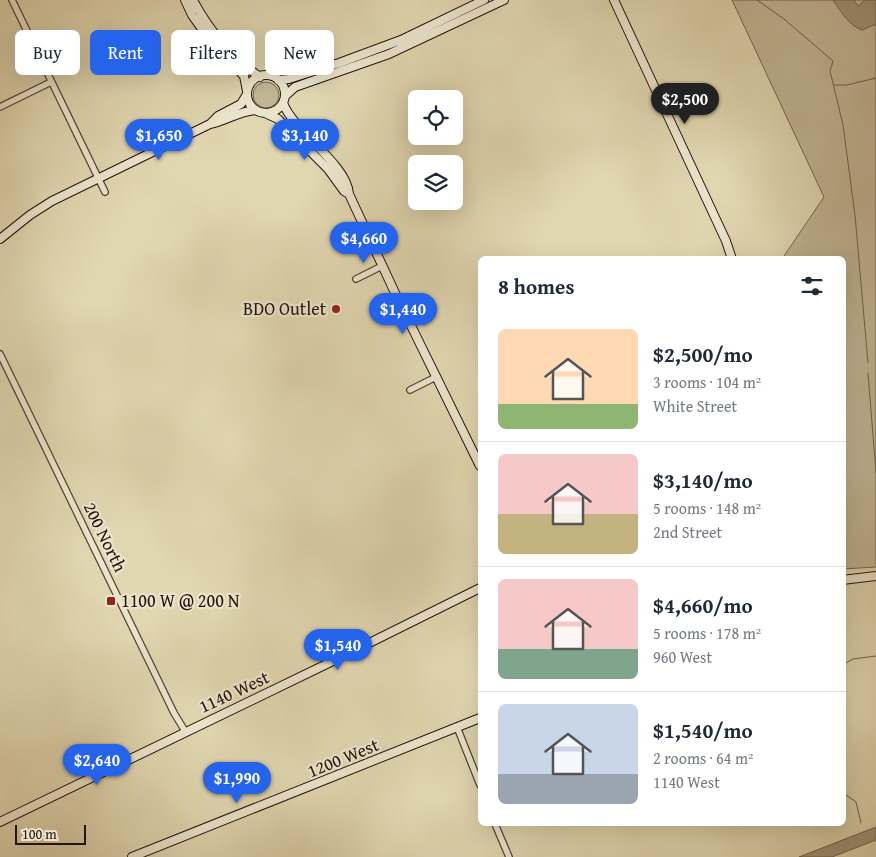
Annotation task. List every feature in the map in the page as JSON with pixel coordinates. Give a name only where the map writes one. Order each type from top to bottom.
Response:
[{"type":"street","points":[[12,0],[105,192]]},
{"type":"street","points":[[185,0],[192,15],[207,36],[244,76],[249,104],[256,110],[278,119],[328,169],[344,191],[349,194]]},
{"type":"street","points":[[193,0],[212,32],[251,71],[260,77]]},
{"type":"street","points":[[278,80],[290,79],[368,53],[401,40],[484,0]]},
{"type":"street","points":[[266,114],[278,109],[294,87],[389,54],[504,0]]},
{"type":"street","points":[[614,0],[726,241],[731,256]]},
{"type":"street","points":[[210,124],[218,116],[241,104],[250,85],[260,77],[270,76],[278,80],[284,88],[284,100],[289,116],[330,161],[348,187],[349,194],[382,266],[478,462]]},
{"type":"street","points":[[0,107],[51,82]]},
{"type":"street","points":[[0,239],[40,208],[210,124],[222,122],[247,111],[256,110]]},
{"type":"street","points":[[356,279],[382,266]]},
{"type":"street","name":"200 North","points":[[0,354],[174,713],[185,731]]},
{"type":"street","points":[[410,390],[436,377]]},
{"type":"street","points":[[846,580],[876,576]]},
{"type":"street","name":"1140 West","points":[[0,822],[478,589]]},
{"type":"street","name":"1200 West","points":[[132,857],[478,719]]},
{"type":"street","points":[[457,727],[478,780]]},
{"type":"street","points":[[497,826],[509,857]]},
{"type":"shaded area","points":[[732,0],[876,0],[876,567],[846,569],[846,256],[784,256],[824,197]]},
{"type":"shaded area","points":[[833,0],[854,0],[858,6],[865,0],[876,0],[876,24],[862,30],[857,28],[845,17]]},
{"type":"shaded area","points":[[266,82],[275,86],[279,95],[275,104],[266,108],[257,104],[253,95],[257,86]]},
{"type":"shaded area","points":[[876,827],[876,840],[832,857],[799,857]]},
{"type":"waterway","points":[[757,0],[784,19],[833,61],[830,71],[843,125],[855,215],[868,363]]},
{"type":"waterway","points":[[834,85],[847,85],[876,78]]},
{"type":"waterway","points":[[868,373],[876,473]]},
{"type":"waterway","points":[[846,663],[853,659],[876,656]]},
{"type":"waterway","points":[[846,795],[856,802],[861,823]]},
{"type":"place","name":"BDO Outlet","points":[[336,309]]},
{"type":"place","name":"1100 W @ 200 N","points":[[111,601]]}]
